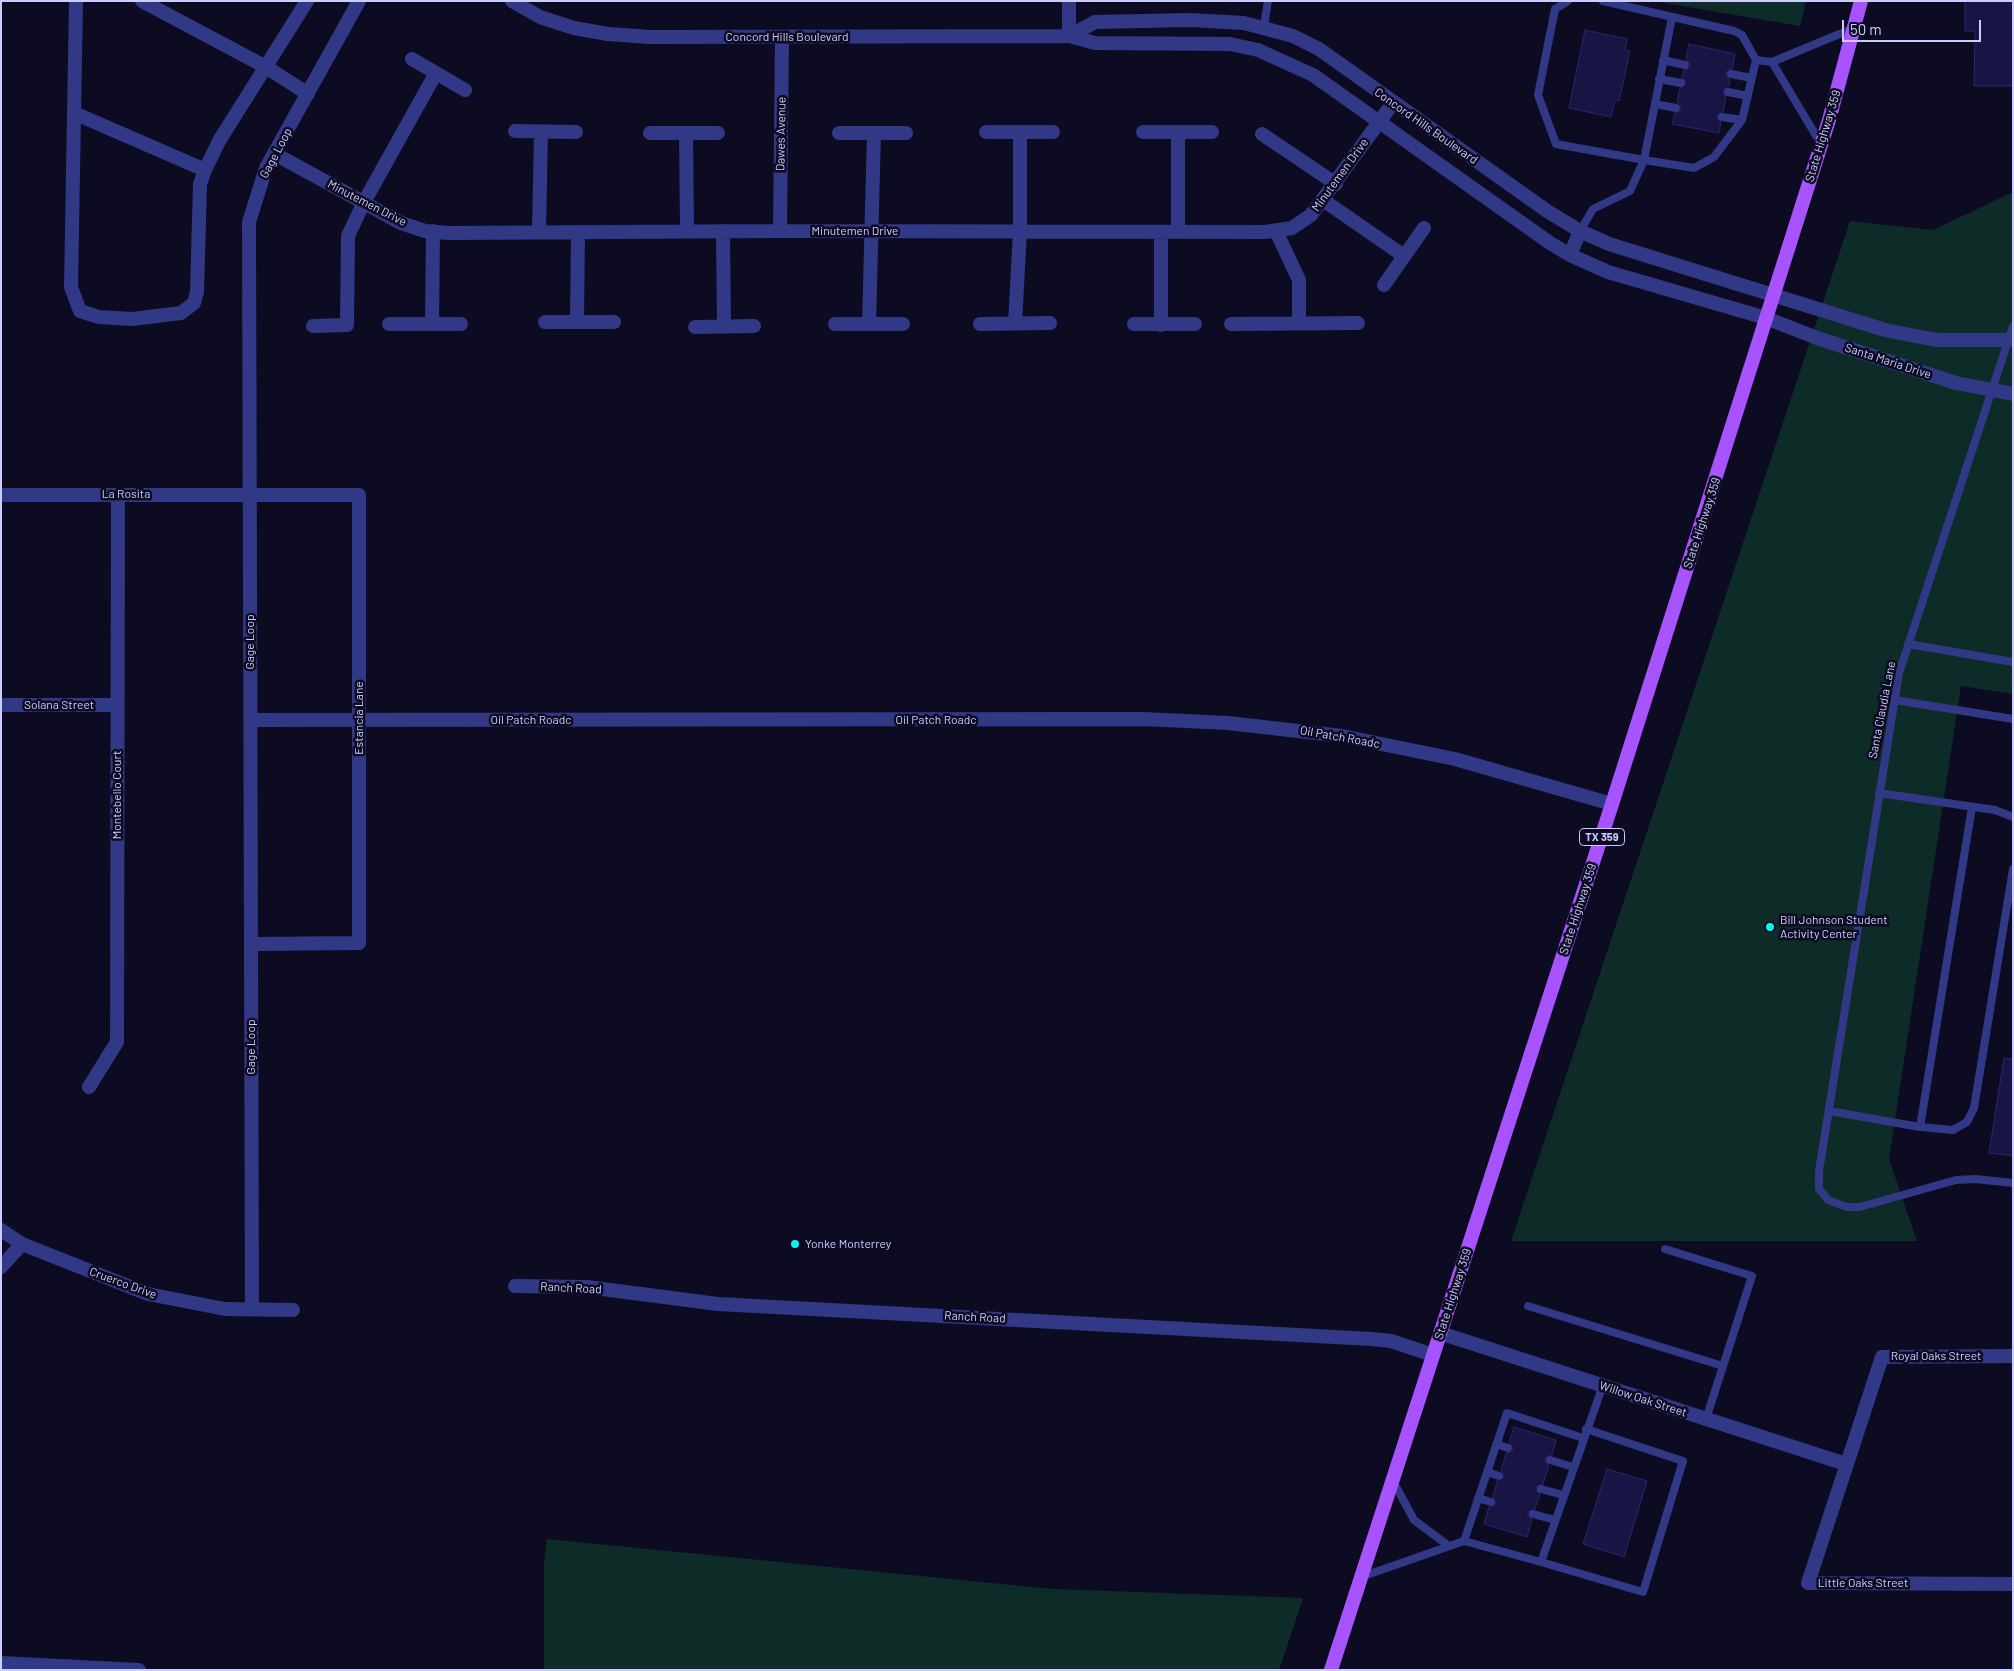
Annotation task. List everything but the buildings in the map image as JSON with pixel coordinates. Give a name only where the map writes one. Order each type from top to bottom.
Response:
[{"type":"main road","name":"State Highway 359","points":[[1331,1670],[1612,804],[1821,145],[1861,1]]},
{"type":"street","points":[[76,1],[71,287],[80,311],[100,317],[132,319],[181,313],[194,303],[197,292],[200,184],[205,170],[219,141],[306,1]]},
{"type":"street","points":[[142,1],[266,67],[308,94]]},
{"type":"street","name":"Gage Loop","points":[[252,1309],[249,222],[257,192],[275,154],[359,1]]},
{"type":"street","name":"Concord Hills Boulevard","points":[[512,1],[540,17],[574,28],[608,34],[650,37],[1069,36],[1095,43],[1230,44],[1258,50],[1313,75],[1537,234],[1570,255],[1608,272],[1766,318]]},
{"type":"street","points":[[1069,1],[1069,36]]},
{"type":"street","name":"Concord Hills Boulevard","points":[[1069,36],[1095,22],[1190,20],[1236,22],[1264,26],[1293,36],[1319,50],[1547,211],[1580,231],[1609,244],[1773,295]]},
{"type":"street","points":[[1258,50],[1264,26]]},
{"type":"street","name":"Dawes Avenue","points":[[780,231],[782,37]]},
{"type":"street","points":[[412,59],[465,90]]},
{"type":"street","points":[[313,326],[347,325],[348,236],[364,202],[436,73]]},
{"type":"street","name":"Minutemen Drive","points":[[275,154],[401,223],[433,231],[1276,231],[1301,224],[1323,200],[1393,103]]},
{"type":"street","points":[[74,113],[205,170]]},
{"type":"street","points":[[515,131],[576,132]]},
{"type":"street","points":[[539,232],[540,132]]},
{"type":"street","points":[[986,132],[1053,132]]},
{"type":"street","points":[[1015,323],[1020,231],[1020,132]]},
{"type":"street","points":[[1143,132],[1212,132]]},
{"type":"street","points":[[1178,132],[1178,232]]},
{"type":"street","points":[[650,133],[718,133]]},
{"type":"street","points":[[686,133],[687,231]]},
{"type":"street","points":[[869,324],[874,133]]},
{"type":"street","points":[[839,134],[906,133]]},
{"type":"street","points":[[1262,134],[1336,184]]},
{"type":"street","points":[[1323,200],[1404,256]]},
{"type":"street","points":[[1384,284],[1424,228]]},
{"type":"street","points":[[432,324],[433,231]]},
{"type":"street","points":[[723,231],[724,326]]},
{"type":"street","points":[[1276,231],[1299,280],[1299,323]]},
{"type":"street","points":[[1570,255],[1580,231]]},
{"type":"street","points":[[577,322],[578,232]]},
{"type":"street","points":[[1160,325],[1161,232]]},
{"type":"street","points":[[1773,295],[1885,330],[1915,336],[1937,340],[2011,340]]},
{"type":"street","name":"Santa Maria Drive","points":[[1766,318],[1817,338],[1938,377],[1992,391],[2013,394]]},
{"type":"street","points":[[545,322],[614,322]]},
{"type":"street","points":[[980,324],[1050,323]]},
{"type":"street","points":[[1231,324],[1358,323]]},
{"type":"street","points":[[388,324],[461,324]]},
{"type":"street","points":[[835,324],[903,324]]},
{"type":"street","points":[[1134,324],[1195,324]]},
{"type":"street","points":[[695,327],[754,326]]},
{"type":"street","name":"Montebello Court","points":[[89,1087],[117,1042],[118,494]]},
{"type":"street","name":"La Rosita","points":[[1,495],[250,494]]},
{"type":"street","name":"Estancia Lane","points":[[250,494],[359,495],[359,943],[251,944]]},
{"type":"street","name":"Solana Street","points":[[1,705],[117,705]]},
{"type":"street","name":"Oil Patch Roadc","points":[[251,720],[1144,720],[1228,723],[1342,736],[1455,759],[1612,804]]},
{"type":"street","name":"Cruerco Drive","points":[[1,1230],[22,1244],[148,1294],[225,1309],[293,1310]]},
{"type":"street","points":[[1,1267],[22,1244]]},
{"type":"street","name":"Ranch Road","points":[[515,1286],[587,1287],[718,1304],[1372,1339],[1391,1341],[1433,1355]]},
{"type":"street","name":"Willow Oak Street","points":[[1440,1333],[1846,1464]]},
{"type":"street","name":"Royal Oaks Street","points":[[1846,1464],[1882,1357],[2013,1356]]},
{"type":"street","name":"Little Oaks Street","points":[[1846,1464],[1808,1582],[2013,1584]]},
{"type":"street","points":[[5,1665],[139,1670]]},
{"type":"lane","points":[[1264,26],[1268,1]]},
{"type":"lane","points":[[1568,1],[1555,9],[1538,94],[1556,144],[1694,168],[1714,157],[1742,120],[1748,96],[1756,60],[1742,35],[1604,1]]},
{"type":"lane","points":[[1580,231],[1593,209],[1630,191],[1644,160],[1672,17]]},
{"type":"lane","points":[[1756,60],[1772,62],[1854,28]]},
{"type":"lane","points":[[1663,60],[1685,65]]},
{"type":"lane","points":[[1772,62],[1821,145]]},
{"type":"lane","points":[[1731,74],[1752,78]]},
{"type":"lane","points":[[1659,79],[1681,83]]},
{"type":"lane","points":[[1728,92],[1748,96]]},
{"type":"lane","points":[[1655,104],[1676,108]]},
{"type":"lane","points":[[1722,117],[1742,120]]},
{"type":"lane","name":"Santa Claudia Lane","points":[[2013,326],[2011,340],[1992,391],[1899,673],[1819,1171],[1819,1189],[1828,1200],[1838,1205],[1860,1207],[1956,1180],[1975,1179],[2013,1183]]},
{"type":"lane","points":[[1908,644],[2013,662]]},
{"type":"lane","points":[[1894,700],[2013,719]]},
{"type":"lane","points":[[1879,793],[1995,810],[2013,817]]},
{"type":"lane","points":[[1920,1127],[1972,807]]},
{"type":"lane","points":[[1829,1111],[1920,1127],[1953,1130],[1967,1122],[1974,1108],[2013,869]]},
{"type":"lane","points":[[1665,1249],[1752,1276],[1706,1419]]},
{"type":"lane","points":[[1528,1306],[1723,1366]]},
{"type":"lane","points":[[1541,1562],[1586,1428],[1603,1385]]},
{"type":"lane","points":[[1464,1540],[1507,1413],[1583,1438]]},
{"type":"lane","points":[[1361,1577],[1464,1540],[1643,1592],[1683,1461],[1586,1428]]},
{"type":"lane","points":[[1496,1444],[1508,1448]]},
{"type":"lane","points":[[1550,1460],[1573,1467]]},
{"type":"lane","points":[[1487,1472],[1499,1476]]},
{"type":"lane","points":[[1392,1481],[1414,1520],[1449,1546]]},
{"type":"lane","points":[[1541,1489],[1563,1495]]},
{"type":"lane","points":[[1478,1498],[1491,1502]]},
{"type":"lane","points":[[1534,1514],[1555,1520]]},
{"type":"green space","points":[[1653,1],[1806,1],[1800,26]]},
{"type":"green space","name":"Bill Johnson Student Activity Center","points":[[2013,192],[2013,694],[1961,686],[1889,1159],[1917,1241],[1511,1241],[1850,221],[1933,230]]},
{"type":"green space","points":[[547,1539],[1052,1589],[1303,1598],[1279,1670],[544,1670],[544,1563]]},
{"type":"place","name":"Bill Johnson Student Activity Center","points":[[1770,927]]},
{"type":"place","name":"Yonke Monterrey","points":[[795,1244]]}]
